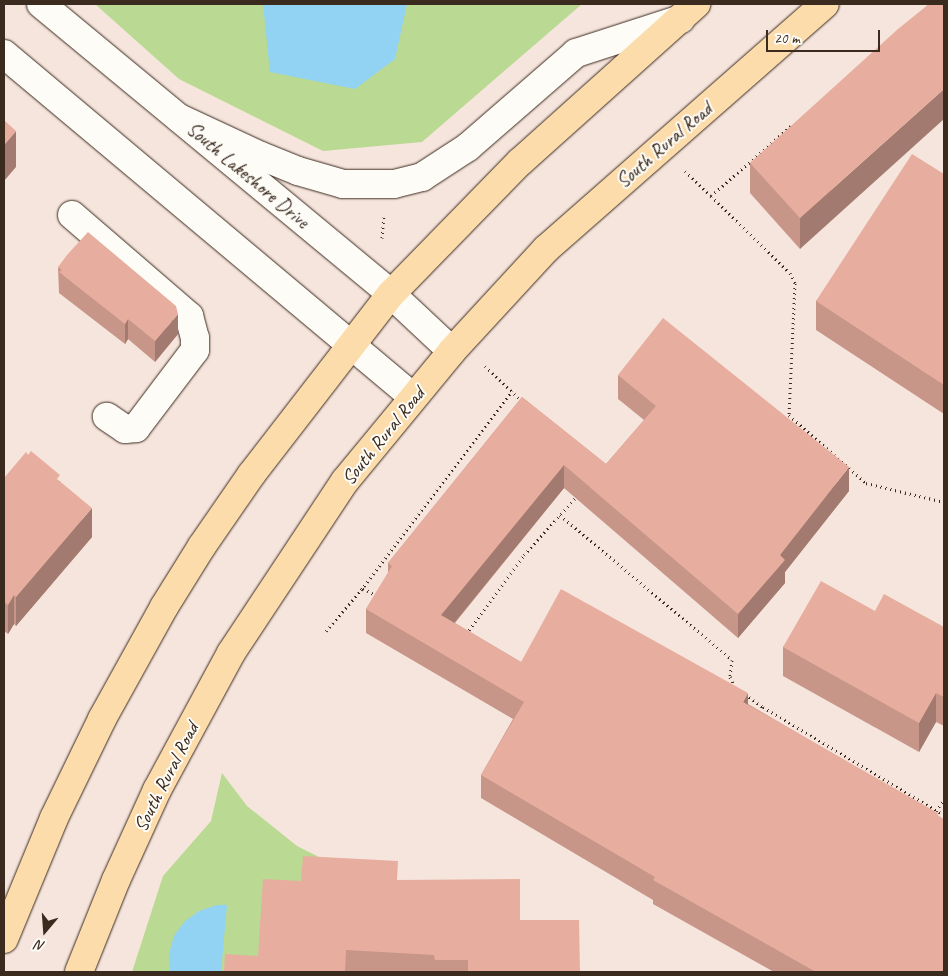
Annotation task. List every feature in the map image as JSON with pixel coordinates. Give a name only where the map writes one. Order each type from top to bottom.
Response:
[{"type":"main road","name":"South Rural Road","points":[[79,972],[116,880],[157,790],[231,653],[346,481],[452,351],[546,249],[825,4]]},
{"type":"main road","points":[[4,939],[62,802],[102,719],[164,607],[202,546],[251,475],[390,294],[520,162],[688,11]]},
{"type":"street","name":"South Lakeshore Drive","points":[[41,4],[390,294],[452,351]]},
{"type":"street","points":[[179,118],[260,156],[298,171],[342,184],[394,184],[422,177],[468,147],[576,53],[688,11]]},
{"type":"street","points":[[4,54],[413,397]]},
{"type":"street","points":[[72,214],[189,316],[195,338],[195,350],[136,428],[125,429],[107,417]]},
{"type":"path","points":[[710,196],[801,117]]},
{"type":"path","points":[[684,171],[790,273],[795,283],[789,414],[866,483],[944,502]]},
{"type":"path","points":[[382,238],[384,212]]},
{"type":"path","points":[[486,366],[526,405]]},
{"type":"path","points":[[358,594],[512,392]]},
{"type":"path","points":[[460,637],[465,635],[524,555],[583,489]]},
{"type":"path","points":[[560,515],[732,660],[730,677],[733,686],[763,707],[944,815]]},
{"type":"path","points":[[326,631],[363,588],[380,598]]},
{"type":"path","points":[[758,715],[763,707]]},
{"type":"path","points":[[936,810],[944,799]]},
{"type":"green space","points":[[95,4],[582,4],[422,142],[323,151],[179,79]]},
{"type":"green space","points":[[222,773],[247,806],[297,846],[335,865],[259,972],[132,972],[163,876],[211,821]]},
{"type":"water","points":[[263,4],[407,4],[395,59],[355,89],[270,72]]},
{"type":"water","points":[[217,905],[227,905],[221,972],[170,972],[169,954],[174,936],[184,922],[199,911]]},
{"type":"building","points":[[929,4],[944,4],[944,89],[800,218],[750,163],[898,29]]},
{"type":"building","points":[[4,120],[16,131],[4,145]]},
{"type":"building","points":[[912,154],[944,174],[944,385],[816,301]]},
{"type":"building","points":[[88,232],[176,306],[178,314],[155,341],[128,319],[125,324],[59,272],[62,270],[58,267]]},
{"type":"building","points":[[663,318],[849,467],[780,555],[785,560],[738,614],[564,465],[441,615],[521,662],[561,589],[748,693],[743,702],[938,813],[937,815],[944,819],[944,972],[816,972],[653,880],[655,877],[481,775],[524,702],[366,609],[392,566],[388,563],[522,397],[606,464],[656,406],[618,375]]},
{"type":"building","points":[[31,451],[60,475],[57,479],[92,508],[16,597],[14,595],[8,605],[4,602],[4,478],[26,452],[28,455]]},
{"type":"building","points":[[821,581],[875,611],[884,594],[944,627],[944,697],[936,693],[919,723],[783,647]]},
{"type":"building","points":[[303,856],[398,861],[397,880],[520,879],[520,920],[579,920],[580,972],[468,972],[468,960],[435,960],[434,955],[346,950],[345,972],[224,972],[225,954],[258,956],[263,879],[301,881]]}]
